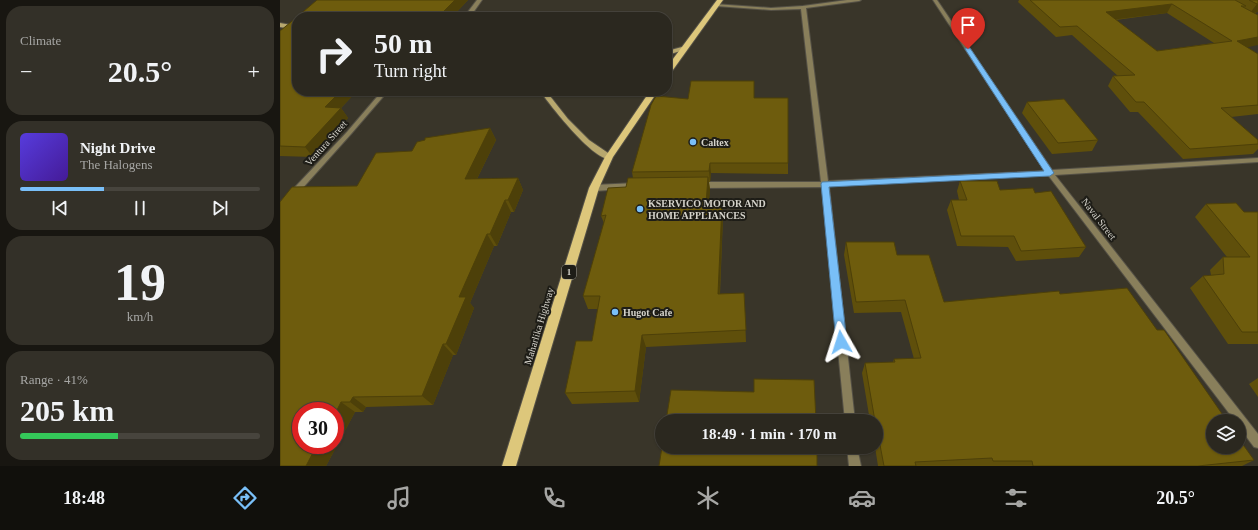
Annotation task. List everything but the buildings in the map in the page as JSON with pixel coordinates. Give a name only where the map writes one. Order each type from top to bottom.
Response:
[{"type":"main road","points":[[672,64],[718,3]]},
{"type":"main road","points":[[280,25],[292,27]]},
{"type":"main road","points":[[672,52],[682,49]]},
{"type":"main road","points":[[547,96],[566,120],[588,142],[609,157]]},
{"type":"main road","name":"Maharlika Highway","points":[[509,466],[594,188],[609,157],[651,96]]},
{"type":"street","points":[[471,12],[480,0]]},
{"type":"street","points":[[718,3],[771,9],[803,8],[858,0]]},
{"type":"street","name":"Naval Street","points":[[935,0],[1050,173],[1258,443]]},
{"type":"street","points":[[803,8],[825,184],[849,414]]},
{"type":"street","name":"Ventura Street","points":[[280,208],[381,96]]},
{"type":"street","points":[[689,185],[825,184],[1050,173],[1258,160]]},
{"type":"street","points":[[594,188],[641,186]]},
{"type":"street","points":[[853,454],[854,466]]},
{"type":"place","name":"Caltex","points":[[693,142]]},
{"type":"place","name":"KSERVICO MOTOR AND HOME APPLIANCES","points":[[640,209]]},
{"type":"place","name":"Hugot Cafe","points":[[615,312]]},
{"type":"route","points":[[841,342],[825,184],[1050,173],[968,49]]}]
